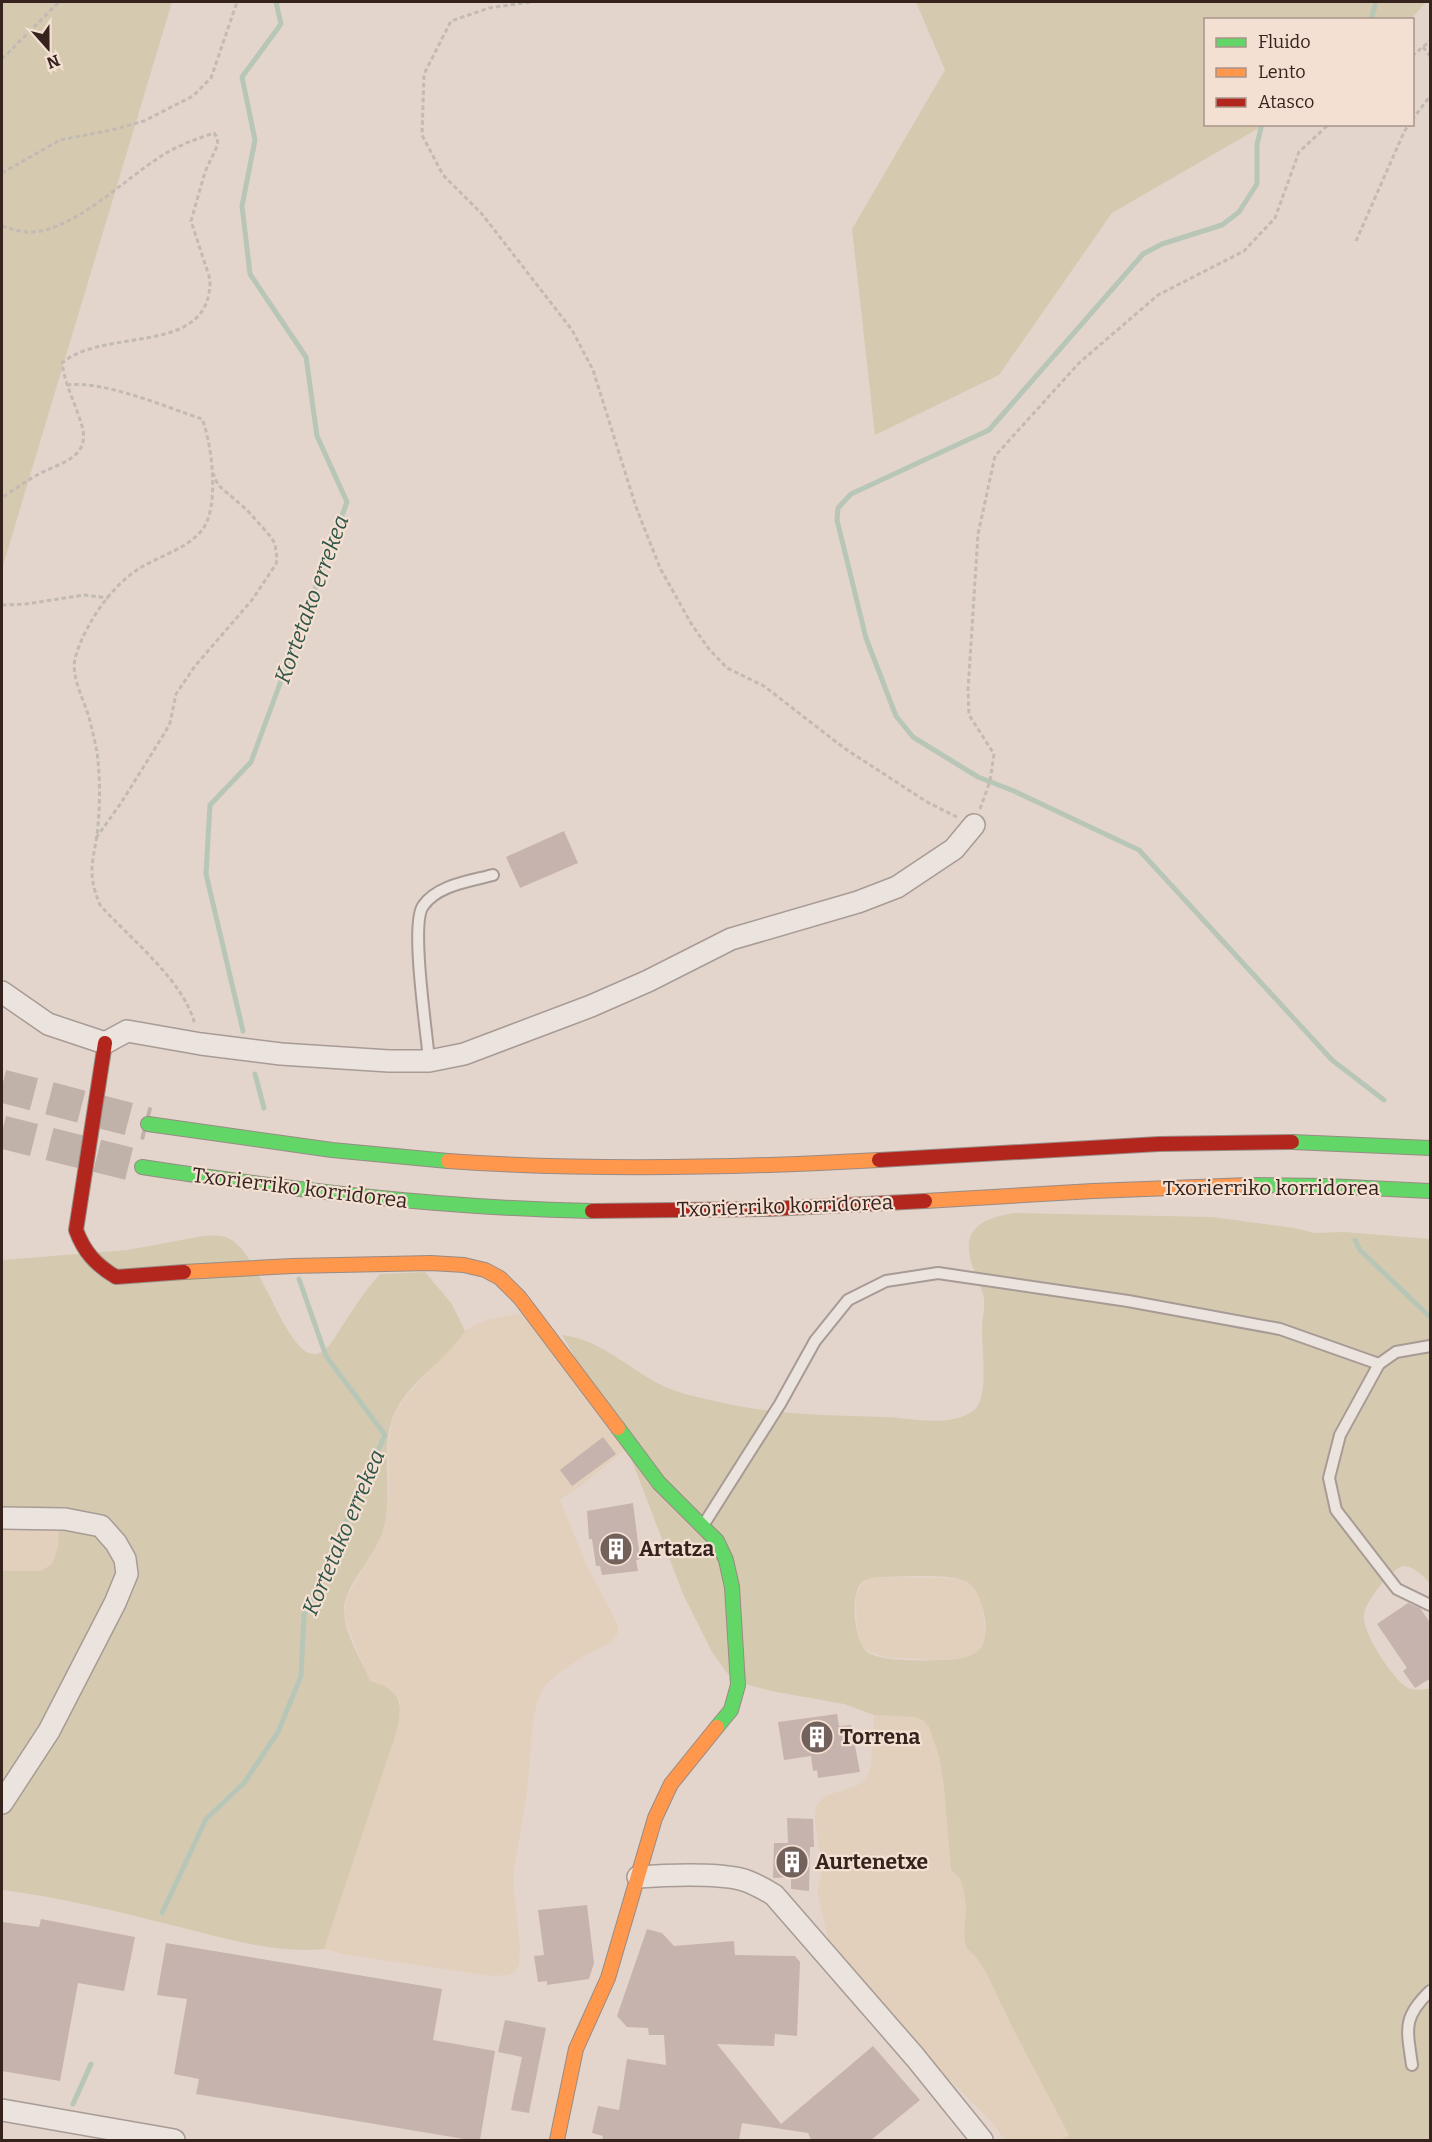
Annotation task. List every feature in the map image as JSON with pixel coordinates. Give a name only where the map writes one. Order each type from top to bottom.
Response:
[{"type":"main road","points":[[105,1043],[76,1230],[81,1247],[96,1265],[116,1277],[285,1266],[374,1263],[456,1264],[484,1269],[503,1278],[509,1285],[659,1483],[717,1541],[732,1587],[738,1685],[731,1710],[671,1784],[655,1818],[608,1978],[576,2049],[557,2140]]},
{"type":"main road","name":"Txorierriko korridorea","points":[[148,1124],[322,1149],[428,1160],[566,1167],[764,1166],[1226,1142],[1358,1143],[1431,1148]]},
{"type":"main road","name":"Txorierriko korridorea","points":[[142,1167],[316,1192],[388,1199],[483,1207],[647,1212],[755,1209],[1145,1188],[1357,1187],[1431,1191]]},
{"type":"street","points":[[2,992],[48,1024],[105,1043],[126,1031],[201,1044],[281,1054],[389,1061],[429,1061],[464,1054],[591,1006],[648,981],[731,939],[858,902],[897,887],[954,849],[974,825]]},
{"type":"street","points":[[2,1518],[65,1519],[101,1526],[116,1543],[125,1559],[127,1574],[115,1603],[49,1731],[2,1803]]},
{"type":"street","points":[[638,1877],[727,1877],[751,1883],[774,1895],[915,2057],[982,2140]]},
{"type":"street","points":[[2,2110],[174,2140]]},
{"type":"lane","points":[[429,1061],[419,955],[418,921],[422,906],[437,892],[494,875]]},
{"type":"lane","points":[[703,1526],[780,1404],[815,1341],[848,1300],[886,1281],[938,1273],[1128,1302],[1280,1329],[1379,1364]]},
{"type":"lane","points":[[1431,1346],[1396,1352],[1379,1364],[1340,1435],[1329,1478],[1336,1510],[1397,1589],[1431,1605]]},
{"type":"lane","points":[[1412,2065],[1408,2035],[1409,2018],[1422,1999],[1431,1991]]},
{"type":"path","points":[[2,59],[59,2]]},
{"type":"path","points":[[2,173],[60,140],[144,121],[193,96],[211,78],[237,2]]},
{"type":"path","points":[[530,2],[489,8],[451,21],[429,63],[424,74],[422,135],[443,175],[482,214],[572,330],[593,370],[636,507],[660,568],[692,625],[709,649],[727,668],[764,686],[844,747],[927,802],[974,825],[990,781],[994,754],[969,716],[968,690],[978,534],[995,456],[1079,363],[1158,295],[1244,251],[1275,218],[1299,152],[1327,126]]},
{"type":"path","points":[[1414,55],[1431,41]]},
{"type":"path","points":[[1423,47],[1431,56]]},
{"type":"path","points":[[1414,119],[1431,96]]},
{"type":"path","points":[[1356,241],[1408,126]]},
{"type":"path","points":[[2,226],[20,231],[46,230],[83,212],[163,155],[214,133],[217,137],[218,144],[205,172],[190,221],[210,279],[202,314],[188,326],[174,332],[93,347],[69,357],[62,363],[67,385],[82,426],[83,445],[66,463],[38,474],[2,498]]},
{"type":"path","points":[[67,385],[81,383],[99,386],[202,419],[208,433],[211,503],[204,528],[190,540],[138,570],[122,583],[108,598],[84,637],[75,660],[76,678],[90,721],[98,759],[99,803],[91,873],[94,891],[100,905],[142,947],[191,1009],[201,1044]]},
{"type":"path","points":[[95,840],[164,734],[170,723],[176,694],[195,666],[252,600],[276,564],[275,544],[271,537],[247,510],[218,485],[211,469]]},
{"type":"path","points":[[2,604],[26,604],[84,595],[108,598]]},
{"type":"shaded area","points":[[2,2],[172,2],[2,569]]},
{"type":"shaded area","points":[[916,2],[1426,2],[1412,18],[1204,18],[1204,126],[1262,126],[1112,213],[999,375],[875,435],[852,229],[945,70]]},
{"type":"shaded area","points":[[1015,1213],[1212,1217],[1315,1233],[1345,1232],[1430,1239],[1430,1583],[1411,1568],[1404,1566],[1399,1568],[1380,1586],[1369,1602],[1364,1614],[1364,1622],[1379,1654],[1394,1675],[1408,1688],[1430,1689],[1430,2140],[1059,2140],[1069,2135],[987,1974],[976,1957],[966,1948],[964,1935],[966,1907],[963,1887],[959,1877],[951,1870],[944,1787],[939,1756],[929,1727],[916,1717],[874,1715],[844,1704],[745,1684],[727,1673],[712,1652],[683,1594],[627,1448],[562,1335],[577,1338],[605,1350],[670,1389],[719,1402],[761,1410],[802,1414],[926,1420],[957,1418],[976,1409],[983,1387],[984,1299],[972,1265],[969,1242],[977,1227],[1003,1215]],"holes":[[[878,1577],[947,1577],[965,1581],[971,1585],[977,1593],[984,1613],[985,1635],[979,1650],[969,1656],[946,1660],[890,1659],[867,1652],[856,1629],[855,1597],[861,1583]]]},
{"type":"shaded area","points":[[203,1236],[227,1237],[241,1248],[252,1263],[292,1337],[303,1349],[313,1354],[320,1353],[329,1346],[364,1293],[380,1274],[425,1272],[452,1304],[465,1331],[449,1351],[411,1389],[396,1410],[388,1438],[388,1498],[384,1527],[375,1548],[346,1598],[344,1608],[347,1627],[370,1681],[390,1690],[399,1701],[400,1708],[395,1737],[324,1949],[266,1947],[87,1905],[2,1890],[2,1571],[41,1571],[52,1564],[58,1546],[59,1528],[45,1511],[2,1507],[2,1260],[127,1250]]},
{"type":"shaded area","points":[[522,1313],[627,1448],[560,1500],[587,1566],[618,1627],[617,1635],[610,1643],[582,1657],[559,1673],[546,1684],[538,1698],[533,1721],[527,1794],[514,1869],[520,1946],[519,1965],[509,1975],[492,1976],[347,1955],[324,1949],[395,1737],[400,1715],[400,1701],[390,1689],[370,1681],[344,1614],[347,1597],[382,1534],[387,1517],[388,1450],[392,1420],[403,1400],[465,1331],[490,1319]]},
{"type":"shaded area","points":[[2,1507],[45,1511],[59,1528],[58,1546],[52,1564],[41,1571],[2,1571]]},
{"type":"shaded area","points":[[878,1577],[959,1579],[972,1585],[981,1600],[984,1617],[985,1637],[981,1649],[959,1659],[935,1660],[885,1657],[865,1650],[857,1635],[856,1595],[861,1584]]},
{"type":"shaded area","points":[[874,1715],[916,1717],[924,1721],[932,1731],[944,1787],[951,1870],[959,1877],[963,1886],[966,1907],[964,1935],[966,1948],[976,1957],[987,1974],[1012,2027],[1070,2136],[1059,2140],[1005,2140],[987,2117],[921,2052],[830,1948],[817,1891],[822,1870],[815,1821],[816,1806],[825,1796],[858,1785],[867,1777],[871,1765]]},
{"type":"building","points":[[564,831],[578,863],[520,888],[506,857]]},
{"type":"building","points":[[603,1437],[616,1454],[572,1486],[560,1470]]},
{"type":"building","name":"Artatza","points":[[633,1503],[640,1559],[636,1560],[638,1571],[602,1575],[600,1566],[596,1566],[592,1539],[589,1539],[587,1511]]},
{"type":"building","points":[[1408,1603],[1420,1608],[1431,1624],[1431,1678],[1415,1688],[1403,1671],[1407,1668],[1377,1624]]},
{"type":"building","name":"Torrena","points":[[837,1714],[839,1726],[851,1725],[860,1772],[818,1778],[817,1770],[813,1771],[811,1756],[784,1760],[778,1722]]},
{"type":"building","name":"Aurtenetxe","points":[[787,1818],[813,1819],[814,1847],[810,1847],[809,1891],[791,1889],[791,1877],[773,1878],[774,1843],[788,1843]]},
{"type":"building","points":[[587,1905],[594,1963],[589,1979],[547,1985],[547,1981],[538,1982],[534,1956],[544,1955],[538,1910]]},
{"type":"building","points":[[41,1919],[135,1937],[124,1991],[78,1983],[60,2081],[2,2071],[2,1922],[39,1927]]},
{"type":"building","points":[[647,1929],[662,1933],[674,1946],[734,1941],[735,1955],[795,1956],[800,1962],[797,2036],[775,2034],[774,2046],[717,2044],[781,2124],[873,2046],[920,2100],[871,2140],[811,2140],[808,2133],[742,2123],[739,2140],[602,2140],[603,2136],[592,2133],[598,2106],[619,2110],[627,2059],[666,2065],[664,2035],[649,2035],[648,2028],[627,2027],[617,2016]]},
{"type":"building","points":[[166,1943],[442,1989],[433,2040],[495,2051],[480,2140],[196,2094],[199,2079],[174,2074],[187,1999],[157,1995]]},
{"type":"building","points":[[505,2020],[546,2028],[529,2113],[511,2110],[522,2057],[498,2052]]},
{"type":"waterway","name":"Kortetako errekea","points":[[243,1031],[206,874],[210,805],[251,762],[347,502],[317,436],[306,357],[250,274],[242,206],[255,140],[242,77],[281,24],[276,2]]},
{"type":"waterway","points":[[1372,18],[1376,2]]},
{"type":"waterway","points":[[1262,126],[1257,144],[1257,184],[1239,212],[1222,225],[1162,244],[1143,254],[989,430],[851,494],[838,508],[837,520],[866,638],[896,716],[913,737],[978,777],[1014,791],[1139,850],[1332,1060],[1384,1100]]},
{"type":"waterway","name":"Kortetako errekea","points":[[255,1074],[264,1108]]},
{"type":"waterway","points":[[1355,1240],[1360,1250],[1430,1317]]},
{"type":"waterway","name":"Kortetako errekea","points":[[162,1913],[206,1819],[244,1783],[278,1732],[301,1676],[304,1615],[385,1435],[326,1356],[299,1279]]},
{"type":"waterway","name":"Kortetako errekea","points":[[73,2104],[91,2064]]},
{"type":"tunnel","points":[[2,1086],[148,1124]]},
{"type":"tunnel","points":[[2,1132],[142,1167]]},
{"type":"traffic: fast","points":[[148,1124],[332,1150],[448,1161]]},
{"type":"traffic: fast","points":[[1292,1142],[1430,1148]]},
{"type":"traffic: fast","points":[[142,1167],[254,1183],[422,1202],[592,1211]]},
{"type":"traffic: fast","points":[[1250,1185],[1430,1191]]},
{"type":"traffic: fast","points":[[618,1428],[659,1483],[717,1541],[726,1560],[732,1587],[738,1685],[731,1710],[717,1727]]},
{"type":"traffic: slow","points":[[448,1161],[556,1166],[664,1167],[879,1160]]},
{"type":"traffic: slow","points":[[925,1201],[1250,1185]]},
{"type":"traffic: slow","points":[[184,1272],[292,1266],[431,1263],[464,1265],[485,1270],[500,1278],[520,1298],[618,1428]]},
{"type":"traffic: slow","points":[[557,2140],[576,2049],[608,1978],[655,1818],[671,1784],[717,1727]]},
{"type":"traffic: jam","points":[[105,1043],[76,1230],[91,1257],[116,1277],[184,1272]]},
{"type":"traffic: jam","points":[[879,1160],[1159,1144],[1292,1142]]},
{"type":"traffic: jam","points":[[592,1211],[769,1209],[925,1201]]},
{"type":"place","name":"Artatza","points":[[616,1549]]},
{"type":"place","name":"Torrena","points":[[817,1737]]},
{"type":"place","name":"Aurtenetxe","points":[[792,1862]]}]
